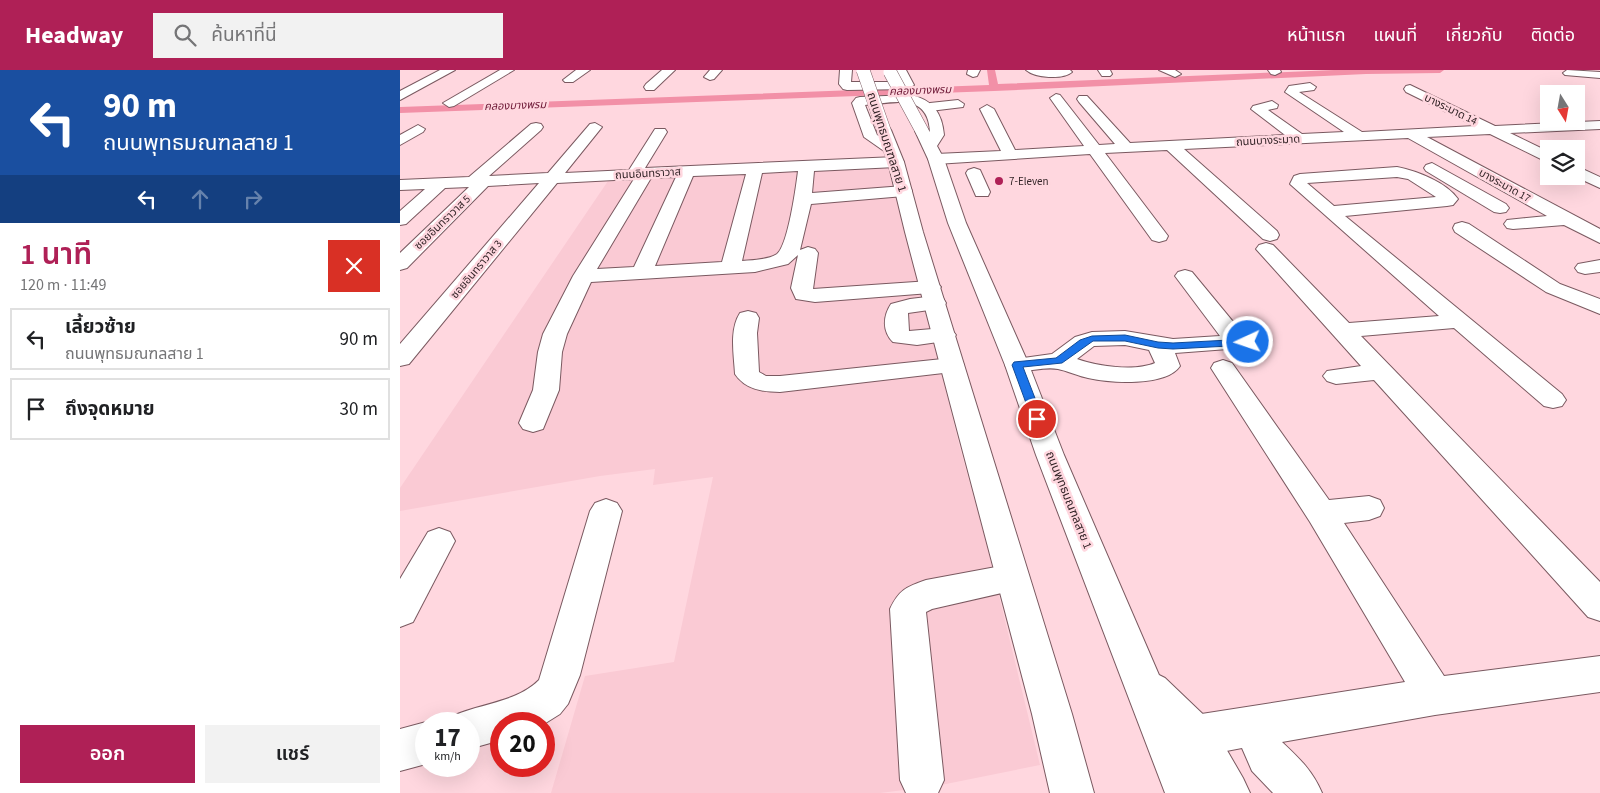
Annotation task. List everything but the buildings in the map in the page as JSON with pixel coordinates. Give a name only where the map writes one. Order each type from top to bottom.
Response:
[{"type":"street","points":[[400,96],[449,70]]},
{"type":"street","points":[[449,103],[508,70]]},
{"type":"street","points":[[569,80],[584,70]]},
{"type":"street","points":[[650,87],[669,70]]},
{"type":"street","points":[[846,70],[845,84],[847,86],[908,85],[893,71]]},
{"type":"street","name":"ถนนพุทธมณฑลสาย 1","points":[[863,70],[904,191],[1052,714],[1072,793]]},
{"type":"street","points":[[1032,70],[1041,73],[1066,72]]},
{"type":"street","name":"ถนนพุทธมณฑลสาย 1","points":[[893,71],[932,144],[957,223],[1017,365],[1050,455],[1187,793]]},
{"type":"street","points":[[1586,86],[1570,77],[1587,73],[1600,75]]},
{"type":"street","points":[[1310,87],[1293,89],[1291,92],[1364,135],[1396,150]]},
{"type":"street","name":"บางระมาด 14","points":[[1410,89],[1540,153]]},
{"type":"street","points":[[1056,98],[1159,236]]},
{"type":"street","points":[[1083,99],[1126,148]]},
{"type":"street","points":[[890,147],[870,137],[858,104],[860,101],[919,100],[932,144],[974,173],[982,192]]},
{"type":"street","points":[[932,144],[958,104]]},
{"type":"street","points":[[1272,105],[1258,109],[1298,138]]},
{"type":"street","points":[[987,109],[1010,154]]},
{"type":"street","name":"ถนนบางระมาด","points":[[932,144],[988,156],[1196,143],[1600,125]]},
{"type":"street","name":"ซอยอินทราวาส 5","points":[[400,264],[479,182],[536,127]]},
{"type":"street","name":"ซอยอินทราวาส 3","points":[[400,359],[595,127]]},
{"type":"street","points":[[400,141],[418,129]]},
{"type":"street","points":[[533,423],[546,390],[550,352],[555,334],[583,276],[640,173],[660,132]]},
{"type":"street","points":[[1183,132],[1196,143]]},
{"type":"street","name":"บางระมาด 17","points":[[1409,133],[1600,237]]},
{"type":"street","points":[[1172,145],[1268,242],[1342,331],[1600,606]]},
{"type":"street","points":[[583,276],[772,264],[781,260],[790,252],[803,200],[805,172],[890,147]]},
{"type":"street","points":[[974,173],[988,171],[992,168],[988,156]]},
{"type":"street","points":[[1416,159],[1500,208]]},
{"type":"street","points":[[642,272],[687,171]]},
{"type":"street","name":"ถนนอินทราวาส","points":[[400,185],[687,171],[754,175],[805,172]]},
{"type":"street","points":[[1330,212],[1447,201],[1449,199],[1413,175],[1397,172],[1300,179],[1298,184],[1330,212],[1553,400]]},
{"type":"street","points":[[731,267],[754,175]]},
{"type":"street","points":[[1585,176],[1600,183]]},
{"type":"street","points":[[517,194],[531,179]]},
{"type":"street","points":[[400,220],[440,184]]},
{"type":"street","points":[[803,200],[904,191]]},
{"type":"street","points":[[1513,224],[1569,219]]},
{"type":"street","points":[[1462,228],[1553,288],[1600,307]]},
{"type":"street","points":[[808,253],[802,288],[804,294],[815,296],[932,295]]},
{"type":"street","points":[[1185,276],[1240,351],[1321,513],[1435,696]]},
{"type":"street","points":[[932,295],[910,306],[898,309],[896,315],[898,334],[901,337],[907,338],[944,335]]},
{"type":"street","points":[[748,318],[746,333],[747,374],[753,380],[763,384],[780,384],[952,365]]},
{"type":"street","points":[[1342,331],[1458,320]]},
{"type":"street","points":[[1059,361],[1083,342],[1092,339],[1125,338],[1158,345],[1240,351]]},
{"type":"street","points":[[1017,365],[1059,361],[1099,372],[1150,372],[1161,370],[1168,366],[1158,345]]},
{"type":"street","points":[[1336,376],[1380,372]]},
{"type":"street","points":[[1321,513],[1369,508]]},
{"type":"street","points":[[480,726],[523,712],[543,703],[554,692],[562,675],[606,511]]},
{"type":"street","points":[[400,611],[439,540]]},
{"type":"street","points":[[922,780],[908,610],[914,601],[926,595],[1012,578]]},
{"type":"street","points":[[1195,736],[1435,696],[1600,674]]},
{"type":"street","points":[[1143,682],[1195,736],[1228,793]]},
{"type":"street","points":[[1052,714],[1056,793]]},
{"type":"street","points":[[1252,725],[1267,756],[1294,784],[1300,793]]},
{"type":"street","points":[[400,750],[415,745]]},
{"type":"shaded area","points":[[891,167],[960,448],[984,534],[1040,765],[936,786],[880,793],[551,793],[585,676],[674,662],[713,477],[653,485],[655,469],[600,476],[400,511],[400,488],[610,178]]},
{"type":"waterway","points":[[991,70],[994,87]]},
{"type":"waterway","name":"คลองบางพรม","points":[[994,87],[1366,71],[1440,70]]},
{"type":"waterway","name":"คลองบางพรม","points":[[400,110],[994,87]]},
{"type":"place","name":"7-Eleven","points":[[999,181]]},
{"type":"route","points":[[1037,419],[1017,365],[1059,361],[1083,342],[1092,339],[1125,338],[1173,346],[1248,342]]}]
